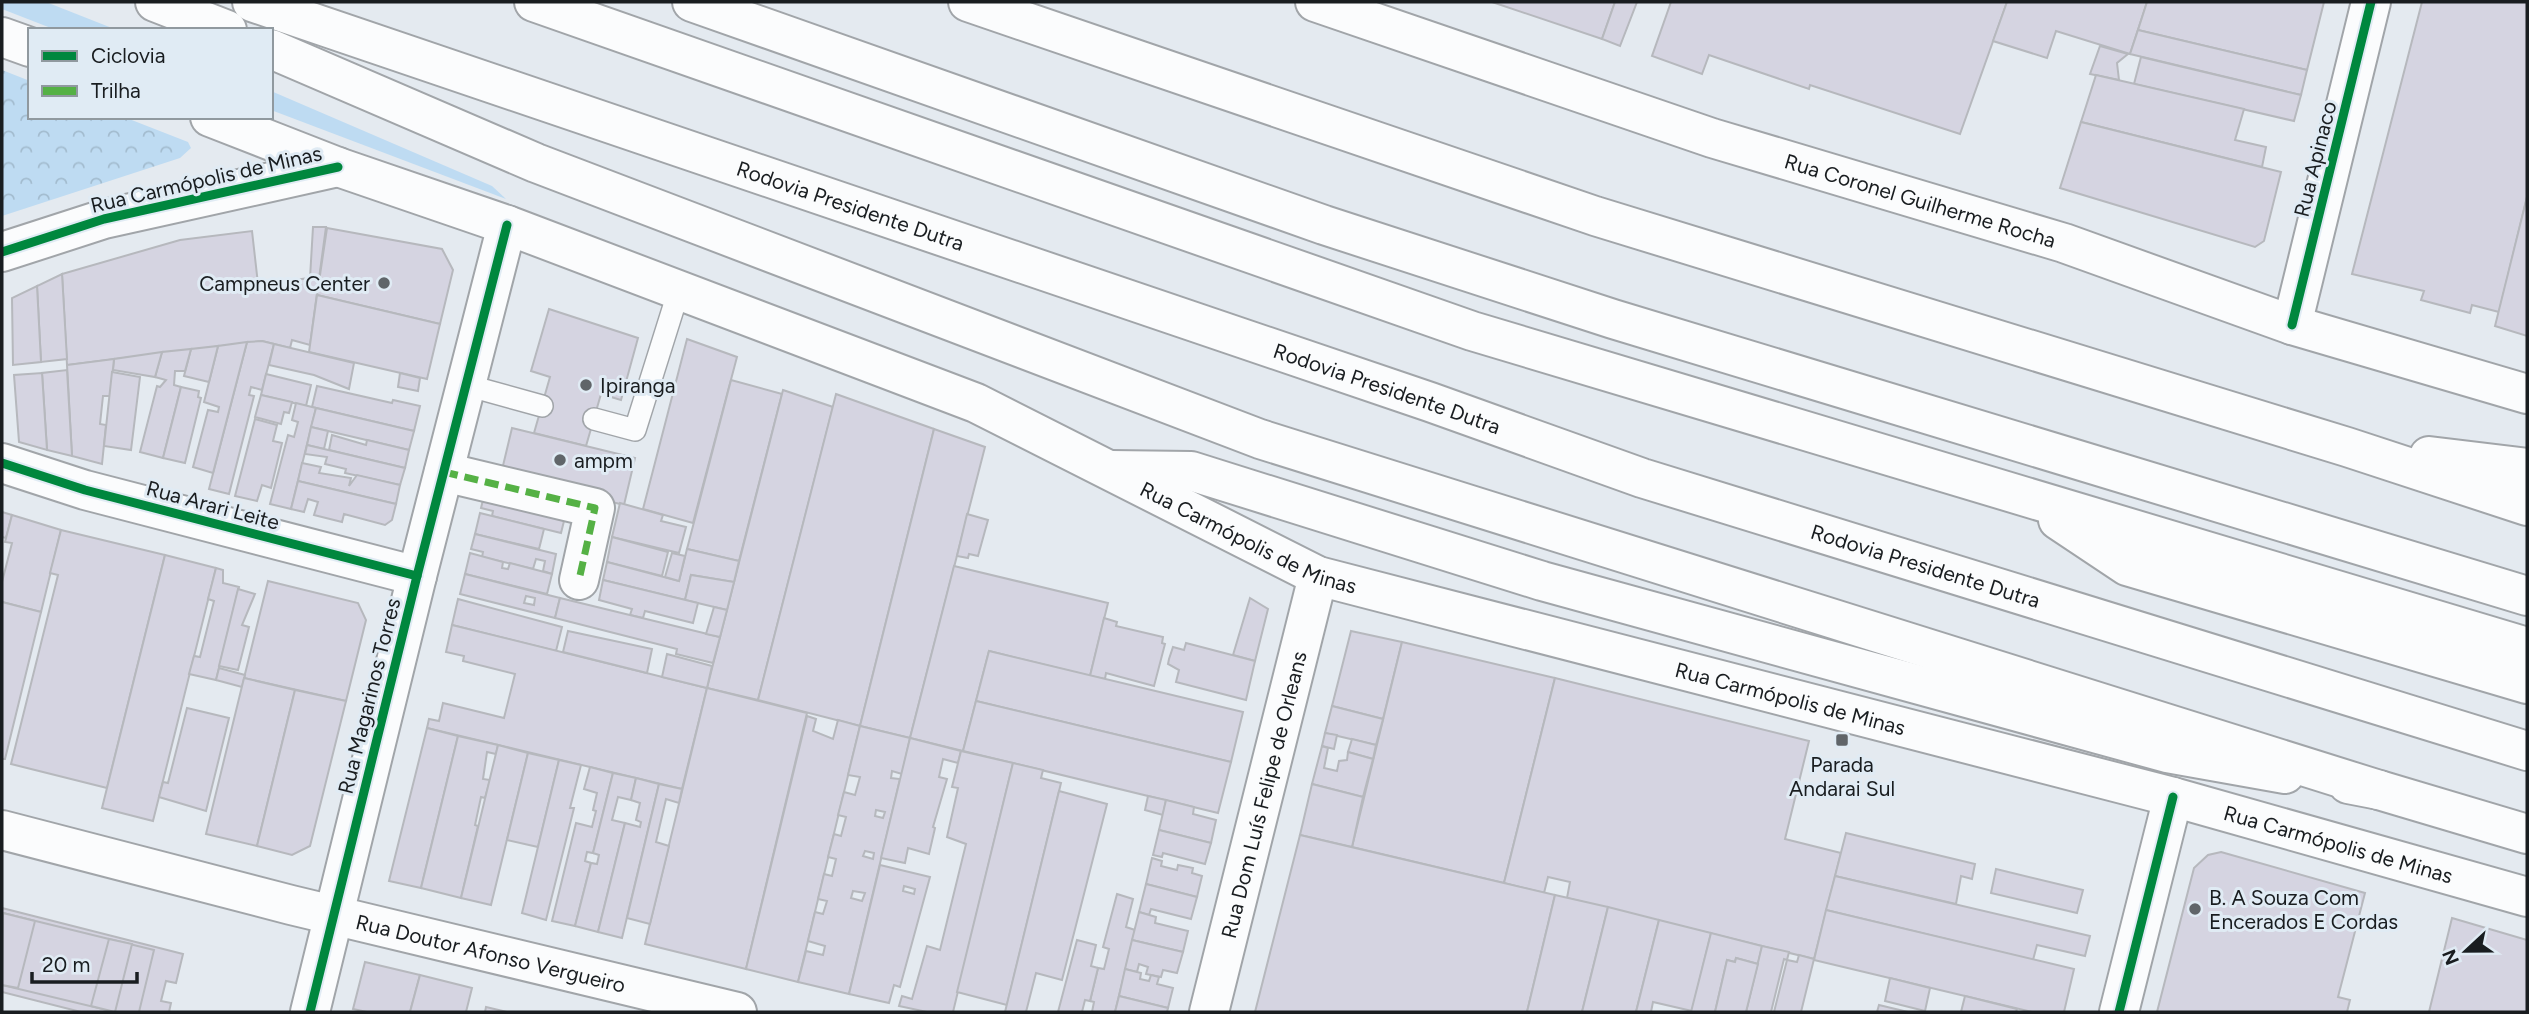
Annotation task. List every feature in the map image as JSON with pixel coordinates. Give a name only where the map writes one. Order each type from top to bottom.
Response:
[{"type":"main road","points":[[155,2],[222,28]]},
{"type":"main road","name":"Rodovia Presidente Dutra","points":[[252,2],[1430,402],[1642,478],[2527,751]]},
{"type":"main road","points":[[534,2],[1472,331],[2527,647]]},
{"type":"main road","points":[[692,2],[1311,220],[1600,315],[2527,596]]},
{"type":"main road","points":[[968,2],[1595,216],[2347,447],[2527,506]]},
{"type":"main road","name":"Rua Coronel Guilherme Rocha","points":[[1315,2],[1712,138],[2064,243],[2291,325],[2527,394]]},
{"type":"main road","name":"Rua Apinaco","points":[[2291,325],[2371,2]]},
{"type":"main road","points":[[2,37],[28,46]]},
{"type":"main road","points":[[273,50],[536,163],[1260,439],[2527,834]]},
{"type":"main road","points":[[215,119],[338,167]]},
{"type":"main road","name":"Rua Carmópolis de Minas","points":[[2,252],[104,219],[338,167],[508,225],[976,403],[1318,576],[2173,797],[2527,897]]},
{"type":"main road","name":"Rua Magarinos Torres","points":[[310,1012],[417,576],[508,225]]},
{"type":"main road","points":[[2347,447],[2527,468]]},
{"type":"main road","name":"Rua Arari Leite","points":[[2,463],[85,490],[417,576]]},
{"type":"main road","points":[[1111,470],[1191,471],[1542,581],[2166,753],[2379,790]]},
{"type":"main road","points":[[444,472],[595,508],[579,580]]},
{"type":"main road","points":[[2027,499],[2127,566],[2527,684]]},
{"type":"main road","name":"Rua Dom Luís Felipe de Orleans","points":[[1209,1012],[1318,576]]},
{"type":"main road","points":[[2119,1012],[2173,797]]},
{"type":"main road","name":"Rua Doutor Afonso Vergueiro","points":[[2,830],[334,915],[737,1012]]},
{"type":"lane","points":[[594,419],[635,430],[679,290]]},
{"type":"lane","points":[[466,386],[542,406]]},
{"type":"green space","points":[[2,2],[46,2],[112,28],[51,28],[2,9]]},
{"type":"green space","points":[[2,70],[28,80],[28,119],[129,119],[188,142],[191,148],[180,158],[2,216]]},
{"type":"green space","points":[[273,92],[492,186],[506,199],[273,111]]},
{"type":"building","points":[[1492,2],[1615,2],[1602,39]]},
{"type":"building","points":[[1615,2],[1637,2],[1620,46],[1602,39]]},
{"type":"building","points":[[1671,2],[2007,2],[1960,134],[1810,85],[1809,89],[1709,55],[1702,74],[1652,56]]},
{"type":"building","points":[[2007,2],[2147,2],[2130,54],[2056,31],[2047,58],[1993,41]]},
{"type":"building","points":[[2147,2],[2324,2],[2307,70],[2138,30]]},
{"type":"building","points":[[2422,2],[2527,2],[2527,197],[2499,312],[2472,305],[2470,313],[2421,300],[2424,291],[2352,274]]},
{"type":"building","points":[[2138,30],[2307,70],[2301,95],[2130,54]]},
{"type":"building","points":[[2100,46],[2128,54],[2117,63],[2119,80],[2090,74]]},
{"type":"building","points":[[2141,57],[2301,95],[2294,121],[2134,84]]},
{"type":"building","points":[[2096,75],[2244,109],[2235,140],[2266,147],[2262,167],[2081,122]]},
{"type":"building","points":[[2081,122],[2281,172],[2264,241],[2255,247],[2060,188]]},
{"type":"building","points":[[2527,197],[2527,336],[2495,326]]},
{"type":"building","points":[[313,227],[326,227],[310,345],[292,340],[290,348],[262,341],[67,365],[62,274],[180,240],[252,231],[258,284],[310,278]]},
{"type":"building","name":"Campneus Center","points":[[327,228],[442,249],[453,270],[440,324],[317,295]]},
{"type":"building","points":[[62,274],[67,359],[41,362],[37,286]]},
{"type":"building","points":[[37,286],[41,362],[13,365],[12,298]]},
{"type":"building","points":[[317,295],[440,324],[427,379],[309,352]]},
{"type":"building","name":"Ipiranga","points":[[549,309],[638,338],[621,400],[601,394],[586,446],[534,433],[550,377],[531,371]]},
{"type":"building","points":[[687,339],[737,357],[693,523],[643,509]]},
{"type":"building","points":[[262,341],[274,344],[262,390],[251,387],[249,395],[254,396],[229,494],[209,489],[247,342]]},
{"type":"building","points":[[247,342],[213,473],[193,467],[208,410],[218,412],[219,407],[204,402],[218,346]]},
{"type":"building","points":[[274,344],[354,363],[349,389],[314,375],[269,365]]},
{"type":"building","points":[[218,346],[209,382],[184,376],[191,349]]},
{"type":"building","points":[[191,349],[185,371],[175,371],[174,385],[181,387],[163,458],[140,452],[157,386],[160,387],[166,380],[155,377],[162,352]]},
{"type":"building","points":[[162,352],[155,377],[113,370],[114,359]]},
{"type":"building","points":[[114,359],[110,396],[103,396],[100,424],[106,425],[102,464],[72,456],[67,365]]},
{"type":"building","points":[[67,370],[72,456],[47,450],[42,373]]},
{"type":"building","points":[[112,372],[140,377],[131,450],[104,446]]},
{"type":"building","points":[[42,373],[47,450],[19,442],[14,375]]},
{"type":"building","points":[[400,373],[420,378],[418,391],[398,387]]},
{"type":"building","points":[[266,374],[311,385],[306,406],[261,395]]},
{"type":"building","points":[[731,380],[782,394],[739,561],[687,549]]},
{"type":"building","points":[[317,386],[392,403],[393,400],[420,406],[414,431],[312,407]]},
{"type":"building","points":[[181,387],[199,391],[198,397],[201,398],[185,463],[163,458]]},
{"type":"building","points":[[783,390],[833,407],[758,700],[707,688]]},
{"type":"building","points":[[836,394],[934,429],[860,726],[758,700]]},
{"type":"building","points":[[261,395],[292,402],[289,413],[284,412],[281,424],[255,417]]},
{"type":"building","points":[[296,403],[316,408],[291,509],[270,504],[288,435],[294,437],[298,422],[292,420]]},
{"type":"building","points":[[316,408],[414,431],[409,450],[311,427]]},
{"type":"building","points":[[255,419],[277,425],[273,441],[282,443],[271,488],[262,485],[257,501],[235,496]]},
{"type":"building","points":[[311,427],[328,431],[324,449],[307,445]]},
{"type":"building","points":[[512,428],[635,458],[624,505],[501,474]]},
{"type":"building","points":[[934,429],[985,447],[910,738],[860,726]]},
{"type":"building","points":[[332,435],[366,445],[367,440],[409,450],[405,468],[329,450]]},
{"type":"building","points":[[307,445],[405,468],[400,485],[345,473],[346,469],[325,464],[327,457],[305,454]]},
{"type":"building","points":[[302,463],[321,467],[319,473],[351,478],[349,486],[357,475],[400,485],[396,504],[298,481]]},
{"type":"building","points":[[298,481],[396,504],[392,520],[385,525],[344,514],[342,522],[314,515],[318,502],[308,499],[304,512],[291,509]]},
{"type":"building","points":[[485,492],[566,513],[561,533],[492,516],[493,511],[481,508]]},
{"type":"building","points":[[620,503],[663,515],[661,521],[686,527],[679,553],[612,537]]},
{"type":"building","points":[[2,512],[12,515],[6,538],[2,537]]},
{"type":"building","points":[[480,513],[544,529],[539,549],[475,534]]},
{"type":"building","points":[[967,514],[988,520],[978,556],[969,554],[968,558],[957,556]]},
{"type":"building","points":[[12,515],[61,530],[41,612],[2,602],[2,582],[12,543],[5,542]]},
{"type":"building","points":[[61,530],[165,555],[107,788],[11,764],[58,575],[50,573]]},
{"type":"building","points":[[475,534],[556,554],[552,574],[543,571],[545,561],[536,559],[533,569],[482,557],[483,552],[471,549]]},
{"type":"building","points":[[612,537],[668,552],[662,576],[607,562]]},
{"type":"building","points":[[687,549],[739,561],[734,582],[691,575],[685,600],[603,580],[607,562],[679,581]]},
{"type":"building","points":[[470,553],[503,562],[502,568],[508,569],[510,563],[552,574],[547,594],[465,574]]},
{"type":"building","points":[[672,553],[685,556],[679,581],[665,577]]},
{"type":"building","points":[[165,555],[216,568],[153,821],[102,808]]},
{"type":"building","points":[[954,566],[1108,603],[1090,676],[989,651],[963,751],[910,738]]},
{"type":"building","points":[[216,568],[223,570],[223,583],[239,587],[216,680],[189,674],[194,656],[200,657],[214,601],[208,599]]},
{"type":"building","points":[[465,574],[560,598],[555,618],[460,594]],"holes":[[[526,596],[535,598],[534,605],[524,603]]]},
{"type":"building","points":[[691,575],[734,582],[727,610],[685,600]]},
{"type":"building","points":[[603,580],[698,603],[693,623],[645,611],[643,618],[630,615],[632,609],[599,600]]},
{"type":"building","points":[[268,581],[358,603],[366,620],[346,701],[244,678]]},
{"type":"building","points":[[238,589],[255,594],[242,625],[249,627],[238,670],[219,666]]},
{"type":"building","points":[[560,598],[720,637],[713,663],[676,654],[677,649],[555,618]]},
{"type":"building","points":[[1250,598],[1268,609],[1255,661],[1233,655]]},
{"type":"building","points":[[458,599],[562,627],[556,651],[452,625]]},
{"type":"building","points":[[2,602],[41,612],[5,759],[2,759]]},
{"type":"building","points":[[714,607],[727,610],[720,637],[706,634]]},
{"type":"building","points":[[1104,618],[1117,622],[1116,626],[1163,637],[1162,643],[1165,644],[1154,686],[1106,673],[1105,679],[1090,676]]},
{"type":"building","points":[[452,625],[707,688],[682,789],[427,728],[429,719],[439,721],[443,703],[504,718],[515,674],[463,661],[464,656],[446,652]]},
{"type":"building","points":[[568,631],[652,649],[647,673],[563,652]]},
{"type":"building","points":[[1351,631],[1402,642],[1383,719],[1332,706]]},
{"type":"building","points":[[1402,642],[1555,678],[1504,883],[1352,847]]},
{"type":"building","points":[[1186,643],[1255,661],[1246,700],[1176,682],[1179,670],[1168,664],[1169,659],[1173,647],[1184,650]]},
{"type":"building","points":[[989,651],[1243,712],[1231,762],[976,701]]},
{"type":"building","points":[[667,654],[712,666],[707,688],[662,677]]},
{"type":"building","points":[[219,668],[245,675],[242,687],[216,680]]},
{"type":"building","points":[[244,678],[295,690],[257,846],[206,834]]},
{"type":"building","points":[[1555,678],[1809,741],[1785,839],[1841,853],[1814,959],[1567,898],[1570,882],[1548,877],[1544,893],[1504,883]]},
{"type":"building","points":[[707,688],[807,713],[746,969],[645,944]]},
{"type":"building","points":[[295,690],[346,701],[310,846],[292,855],[257,846]]},
{"type":"building","points":[[976,701],[1231,762],[1218,813],[963,751]]},
{"type":"building","points":[[1332,706],[1383,719],[1376,745],[1325,733]]},
{"type":"building","points":[[187,708],[229,718],[206,811],[159,797],[163,782],[168,783]]},
{"type":"building","points":[[807,716],[816,719],[813,731],[833,739],[838,720],[860,726],[798,982],[746,969]]},
{"type":"building","points":[[860,726],[910,738],[902,774],[892,771],[891,778],[900,779],[849,994],[798,982],[806,951],[823,955],[825,946],[808,941],[815,912],[823,914],[827,901],[818,899],[824,874],[832,876],[836,859],[828,857],[834,834],[841,836],[846,817],[838,815],[844,792],[855,795],[860,777],[848,775]],"holes":[[[876,810],[885,812],[883,818],[875,816]],[[865,851],[874,853],[873,859],[863,856]],[[853,891],[865,893],[862,901],[851,898]]]},
{"type":"building","points":[[427,728],[458,736],[421,888],[389,881]]},
{"type":"building","points":[[1325,733],[1337,735],[1334,749],[1322,746]]},
{"type":"building","points":[[458,736],[498,745],[496,754],[487,752],[483,779],[490,780],[485,798],[481,797],[475,825],[478,826],[461,898],[421,888]]},
{"type":"building","points":[[910,738],[961,751],[958,763],[943,759],[939,777],[947,779],[933,827],[935,828],[929,854],[908,848],[905,863],[881,858]]},
{"type":"building","points":[[1352,739],[1376,745],[1373,759],[1348,752]]},
{"type":"building","points":[[498,745],[528,753],[491,905],[461,898]]},
{"type":"building","points":[[1322,746],[1328,748],[1324,768],[1337,771],[1339,761],[1347,760],[1348,752],[1373,759],[1363,797],[1312,784]]},
{"type":"building","points":[[961,751],[1013,763],[953,1012],[927,1012],[899,1006],[902,996],[912,999],[927,946],[940,950],[966,844],[947,837],[958,788],[952,787]]},
{"type":"building","points":[[528,753],[559,760],[538,847],[507,840]]},
{"type":"building","points":[[559,760],[581,765],[570,808],[574,808],[546,920],[522,913]]},
{"type":"building","points":[[1013,763],[1043,770],[1041,778],[1061,783],[1007,1005],[957,992]]},
{"type":"building","points":[[590,767],[613,773],[593,853],[587,852],[585,861],[591,863],[575,926],[552,921],[576,823],[592,827],[596,811],[593,810],[597,793],[584,789]]},
{"type":"building","points":[[613,773],[636,778],[631,800],[618,797],[612,820],[625,823],[598,932],[575,926],[591,863],[597,864],[599,855],[593,853]]},
{"type":"building","points":[[636,778],[659,784],[622,938],[598,932],[625,823],[640,827],[641,822],[636,820],[640,803],[631,800]]},
{"type":"building","points":[[659,784],[682,789],[679,803],[666,799],[656,842],[669,846],[650,924],[627,918]]},
{"type":"building","points":[[1312,784],[1363,797],[1352,847],[1300,835]]},
{"type":"building","points":[[1059,791],[1107,804],[1062,980],[1036,973],[1026,1012],[1005,1012]]},
{"type":"building","points":[[1148,796],[1166,800],[1163,815],[1145,810]]},
{"type":"building","points":[[1166,800],[1194,807],[1193,814],[1216,820],[1211,843],[1159,830]]},
{"type":"building","points":[[1159,830],[1211,843],[1205,864],[1163,853],[1162,857],[1153,855]]},
{"type":"building","points":[[1846,833],[1975,864],[1972,879],[1961,876],[1956,904],[1835,876]]},
{"type":"building","points":[[1300,835],[1555,895],[1527,1012],[1255,1012]]},
{"type":"building","points":[[2221,852],[2365,893],[2338,997],[2350,1000],[2347,1012],[2157,1012],[2194,868],[2208,855]]},
{"type":"building","points":[[1152,858],[1162,861],[1161,866],[1177,870],[1178,865],[1193,868],[1192,873],[1202,876],[1197,897],[1146,884]]},
{"type":"building","points":[[880,865],[930,877],[900,987],[894,985],[889,1003],[849,994]],"holes":[[[904,886],[915,889],[914,894],[903,891]]]},
{"type":"building","points":[[1996,869],[2083,890],[2077,913],[1991,893]]},
{"type":"building","points":[[1835,876],[2090,936],[2085,956],[2037,945],[2033,960],[1826,910]]},
{"type":"building","points":[[1146,884],[1197,897],[1191,919],[1151,909],[1149,915],[1139,912]]},
{"type":"building","points":[[1117,894],[1133,899],[1126,927],[1135,930],[1115,1012],[1092,1012],[1094,1002],[1090,1001],[1098,968],[1104,969],[1109,949],[1103,947]]},
{"type":"building","points":[[1555,895],[1608,907],[1582,1012],[1527,1012]]},
{"type":"building","points":[[1608,907],[1659,920],[1636,1012],[1582,1012]]},
{"type":"building","points":[[2,908],[183,954],[176,983],[166,981],[161,1001],[171,1003],[169,1012],[81,1012],[2,992]]},
{"type":"building","points":[[1826,910],[2074,969],[2064,1012],[2032,1012],[1814,960]]},
{"type":"building","points":[[1139,912],[1156,917],[1155,923],[1188,931],[1183,952],[1132,940]]},
{"type":"building","points":[[3,913],[154,950],[139,1012],[115,1012],[2,985]]},
{"type":"building","points":[[3,913],[35,921],[18,988],[2,985]]},
{"type":"building","points":[[2452,918],[2527,940],[2527,1012],[2429,1012]]},
{"type":"building","points":[[1659,920],[1711,933],[1692,1011],[1653,1002],[1651,1012],[1636,1012]]},
{"type":"building","points":[[1711,933],[1762,946],[1758,964],[1736,958],[1735,962],[1727,960],[1715,1012],[1691,1012]]},
{"type":"building","points":[[109,939],[132,944],[115,1012],[91,1006]]},
{"type":"building","points":[[1077,940],[1096,945],[1091,966],[1098,968],[1090,1001],[1085,1000],[1082,1012],[1058,1012]]},
{"type":"building","points":[[1132,940],[1183,952],[1177,973],[1163,970],[1161,977],[1146,974],[1148,967],[1139,964],[1137,972],[1125,969]]},
{"type":"building","points":[[1762,946],[1789,952],[1787,960],[1784,959],[1771,1012],[1746,1012]]},
{"type":"building","points":[[1799,955],[1814,959],[1801,1012],[1774,1012],[1787,960],[1797,962]]},
{"type":"building","points":[[1736,958],[1758,964],[1746,1012],[1715,1012],[1727,960],[1735,962]]},
{"type":"building","points":[[365,962],[420,975],[410,1012],[367,1012],[353,1009]]},
{"type":"building","points":[[1125,969],[1141,973],[1140,979],[1149,981],[1151,975],[1159,977],[1157,984],[1173,988],[1168,1008],[1119,996]]},
{"type":"building","points":[[420,975],[472,988],[466,1012],[410,1012]]},
{"type":"building","points":[[1890,978],[1930,988],[1925,1011],[1885,1001]]},
{"type":"building","points":[[1119,996],[1168,1008],[1167,1012],[1115,1012]]},
{"type":"building","points":[[1965,996],[2017,1009],[2016,1012],[1961,1012]]},
{"type":"building","points":[[1879,1005],[1908,1012],[1877,1012]]},
{"type":"building","points":[[486,1007],[507,1012],[485,1012]]},
{"type":"marked path","points":[[444,472],[595,508],[579,580]]},
{"type":"cycle path","points":[[2292,325],[2371,2]]},
{"type":"cycle path","points":[[2,252],[104,219],[338,167]]},
{"type":"cycle path","points":[[310,1012],[507,225]]},
{"type":"cycle path","points":[[2,463],[85,490],[417,576]]},
{"type":"cycle path","points":[[2119,1012],[2173,797]]},
{"type":"place","name":"Campneus Center","points":[[384,283]]},
{"type":"place","name":"Ipiranga","points":[[586,385]]},
{"type":"place","name":"ampm","points":[[560,460]]},
{"type":"place","name":"Parada Andarai Sul","points":[[1842,740]]},
{"type":"place","name":"B. A Souza Com Encerados E Cordas","points":[[2195,909]]}]
